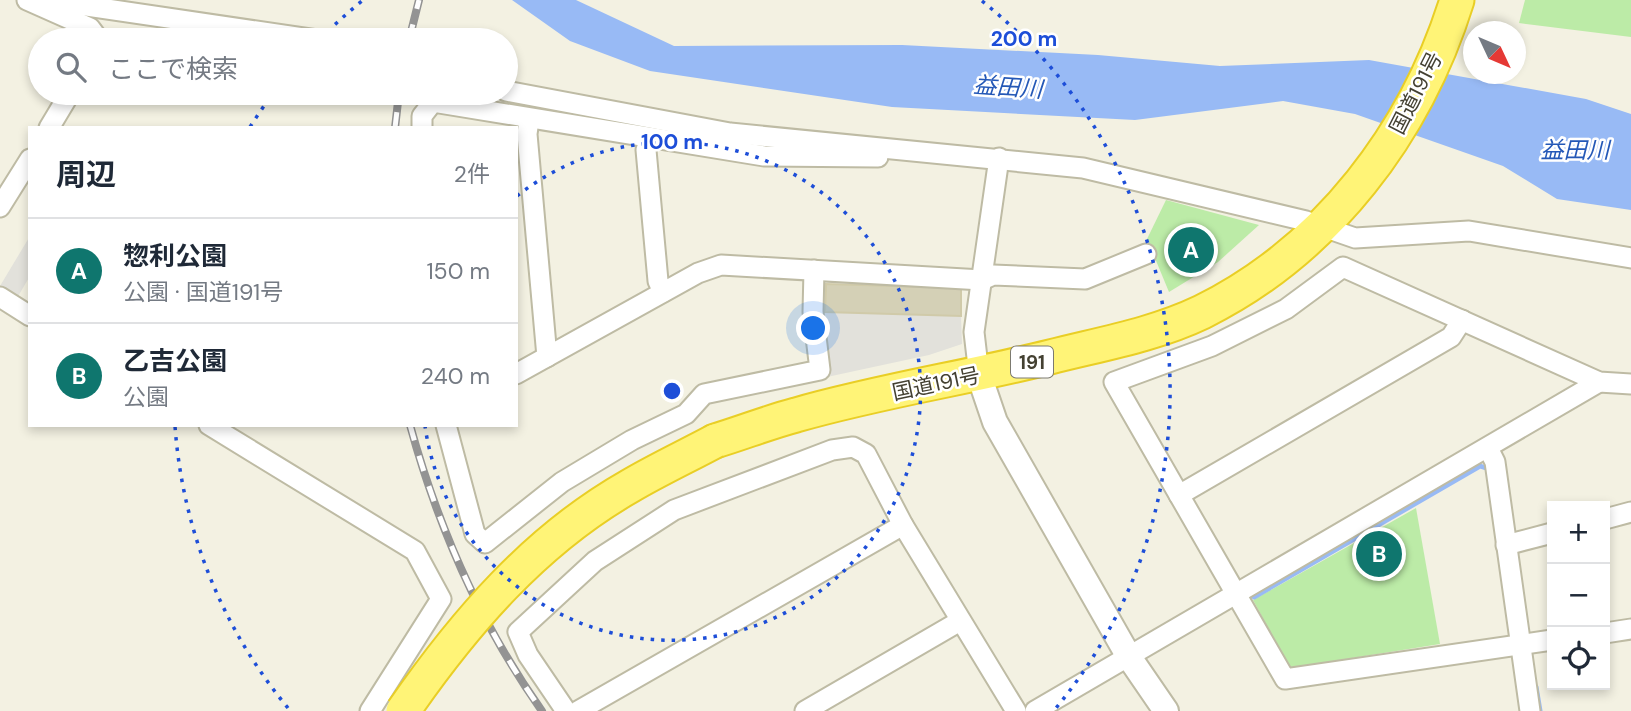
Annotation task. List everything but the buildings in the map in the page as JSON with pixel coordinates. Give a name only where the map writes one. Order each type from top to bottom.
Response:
[{"type":"highway","name":"国道191号","points":[[403,711],[446,648],[500,588],[553,540],[627,487],[715,442],[796,414],[979,375],[1148,333],[1201,312],[1267,274],[1323,226],[1365,178],[1396,135],[1426,78],[1454,8]]},
{"type":"street","points":[[27,0],[90,28]]},
{"type":"street","points":[[46,0],[236,28]]},
{"type":"street","points":[[518,93],[730,133],[893,147],[1083,168],[1323,226],[1355,238],[1469,230],[1631,258]]},
{"type":"street","points":[[49,126],[62,105]]},
{"type":"street","points":[[422,126],[422,116],[431,105]]},
{"type":"street","points":[[449,105],[764,156],[881,157],[893,147]]},
{"type":"street","points":[[529,120],[527,134],[547,357]]},
{"type":"street","points":[[650,139],[646,150],[658,281],[663,292]]},
{"type":"street","points":[[999,158],[974,332],[979,375],[995,422],[1129,657],[1166,711]]},
{"type":"street","points":[[0,208],[28,162]]},
{"type":"street","points":[[518,373],[698,273],[721,265],[982,280],[993,275],[1085,279],[1146,254]]},
{"type":"street","points":[[1547,641],[1285,679],[1233,593],[1114,382],[1237,334],[1286,309],[1343,267],[1599,382],[1631,384]]},
{"type":"street","points":[[447,427],[475,534],[485,543],[562,482],[632,440],[686,414],[704,394],[820,370],[813,312],[814,270]]},
{"type":"street","points":[[0,297],[28,315]]},
{"type":"street","points":[[1179,495],[1451,337],[1462,320]]},
{"type":"street","points":[[1035,711],[1233,593],[1599,382]]},
{"type":"street","points":[[212,427],[415,551],[441,599],[370,711]]},
{"type":"street","points":[[566,711],[528,655],[519,632],[594,561],[674,510],[832,450],[853,447],[866,454],[903,525],[1016,711]]},
{"type":"street","points":[[1488,448],[1495,462],[1530,711]]},
{"type":"street","points":[[1610,518],[1631,512]]},
{"type":"street","points":[[578,711],[903,525]]},
{"type":"street","points":[[1506,545],[1547,534]]},
{"type":"street","points":[[805,711],[960,621]]},
{"type":"street","points":[[1610,632],[1631,629]]},
{"type":"green space","points":[[1525,0],[1631,0],[1631,37],[1520,21]]},
{"type":"green space","points":[[1166,200],[1259,225],[1218,262],[1169,292],[1147,239]]},
{"type":"green space","points":[[1416,508],[1440,644],[1290,668],[1253,600]]},
{"type":"shaded area","points":[[28,239],[28,279],[17,298],[0,286]]},
{"type":"shaded area","points":[[825,312],[961,316],[962,344],[929,355],[827,377]]},
{"type":"water","name":"益田川","points":[[512,0],[576,0],[674,46],[902,45],[1098,55],[1220,66],[1369,60],[1463,77],[1463,84],[1503,84],[1586,99],[1631,114],[1631,210],[1557,199],[1503,166],[1355,114],[1283,101],[1135,120],[892,107],[650,71],[570,41]]},
{"type":"waterway","points":[[1254,597],[1480,466],[1489,469]]},
{"type":"waterway","points":[[1536,687],[1540,711]]},
{"type":"railway","points":[[412,28],[419,0]]},
{"type":"railway","points":[[395,126],[398,105]]},
{"type":"railway","points":[[411,427],[434,501],[464,574],[500,644],[542,711]]},
{"type":"place","name":"惣利公園","points":[[1191,250]]},
{"type":"place","name":"乙吉公園","points":[[1379,554]]}]
